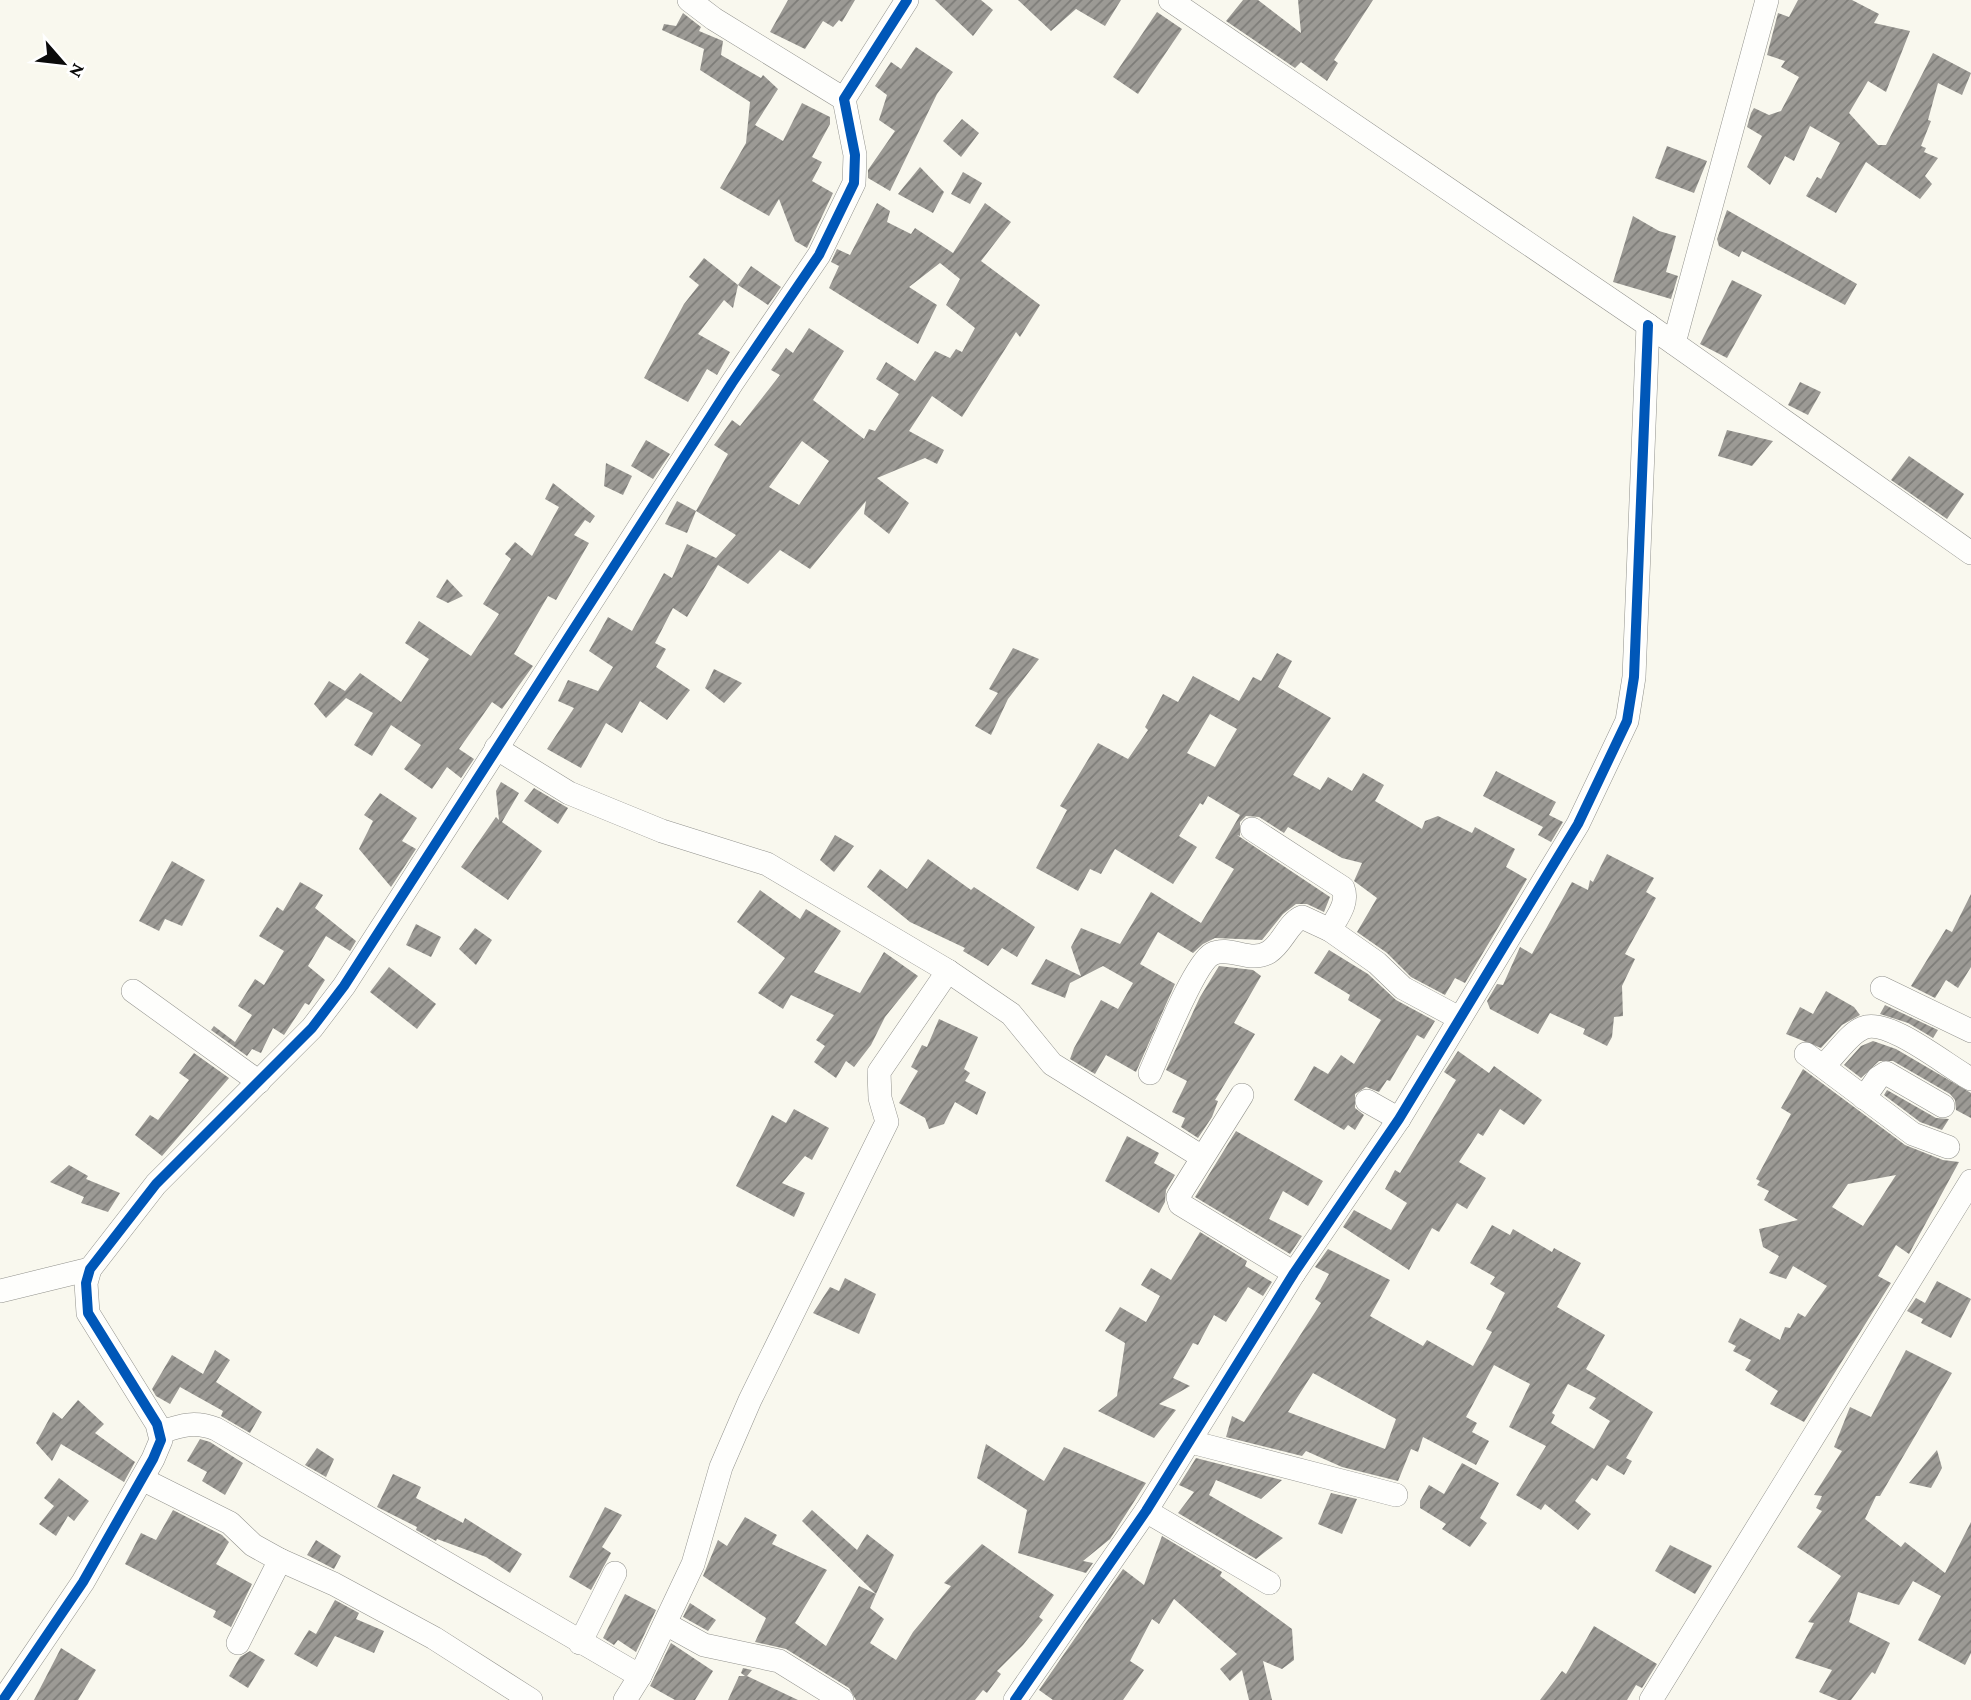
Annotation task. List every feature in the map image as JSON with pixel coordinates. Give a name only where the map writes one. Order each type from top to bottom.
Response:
[{"type":"street","points":[[689,0],[714,19],[844,99]]},
{"type":"street","points":[[3,1700],[83,1582],[159,1449],[161,1432],[88,1313],[86,1283],[90,1269],[156,1184],[312,1028],[344,986],[410,888],[496,748],[589,609],[732,383],[819,255],[840,217],[854,183],[856,167],[844,99],[907,0]]},
{"type":"street","points":[[1170,0],[1648,325],[1971,553]]},
{"type":"street","points":[[1674,343],[1767,0]]},
{"type":"street","points":[[1015,1700],[1146,1511],[1294,1273],[1399,1119],[1578,824],[1627,721],[1634,677],[1648,325]]},
{"type":"street","points":[[496,748],[569,793],[662,831],[743,854],[767,864],[948,971],[1011,1014],[1052,1064],[1202,1157]]},
{"type":"street","points":[[1252,829],[1343,888],[1346,896],[1343,906],[1330,930]]},
{"type":"street","points":[[1150,1073],[1197,972],[1212,954],[1222,951],[1259,956],[1270,951],[1302,917],[1330,930],[1377,963],[1404,988],[1459,1018]]},
{"type":"street","points":[[625,1700],[640,1676],[694,1564],[721,1467],[750,1400],[887,1122],[880,1098],[879,1072],[948,971]]},
{"type":"street","points":[[1882,988],[1971,1031]]},
{"type":"street","points":[[133,991],[259,1082]]},
{"type":"street","points":[[1948,1147],[1913,1134],[1815,1060],[1857,1031],[1872,1026],[1918,1045],[1971,1079]]},
{"type":"street","points":[[1864,1098],[1878,1078],[1886,1073],[1943,1106]]},
{"type":"street","points":[[1242,1095],[1178,1197],[1180,1203],[1294,1273]]},
{"type":"street","points":[[1367,1101],[1399,1119]]},
{"type":"street","points":[[1651,1700],[1971,1181]]},
{"type":"street","points":[[0,1291],[90,1269]]},
{"type":"street","points":[[161,1432],[186,1423],[203,1424],[216,1429],[640,1676]]},
{"type":"street","points":[[1191,1441],[1396,1495]]},
{"type":"street","points":[[142,1479],[230,1523],[253,1545],[280,1560],[379,1607],[531,1700]]},
{"type":"street","points":[[1146,1511],[1269,1583]]},
{"type":"street","points":[[238,1643],[280,1560]]},
{"type":"street","points":[[580,1643],[615,1573]]},
{"type":"street","points":[[666,1624],[704,1645],[779,1661],[842,1700]]},
{"type":"building","points":[[788,0],[855,0],[842,22],[839,20],[833,27],[823,21],[805,49],[770,32]]},
{"type":"building","points":[[935,0],[981,0],[993,10],[973,36]]},
{"type":"building","points":[[1018,0],[1121,0],[1105,26],[1076,9],[1051,31]]},
{"type":"building","points":[[1243,0],[1258,0],[1301,33],[1298,0],[1373,0],[1334,60],[1338,63],[1327,81],[1301,62],[1295,68],[1226,21]]},
{"type":"building","points":[[1798,0],[1852,0],[1879,14],[1874,23],[1910,31],[1886,92],[1868,81],[1849,113],[1878,145],[1886,145],[1933,53],[1971,73],[1962,95],[1938,83],[1928,120],[1931,121],[1921,146],[1926,148],[1924,152],[1938,158],[1925,176],[1932,184],[1920,199],[1866,162],[1836,213],[1806,196],[1817,177],[1821,179],[1840,143],[1810,126],[1794,161],[1785,156],[1770,185],[1747,167],[1762,136],[1747,127],[1751,113],[1754,108],[1769,115],[1781,111],[1799,77],[1781,67],[1785,61],[1767,55],[1778,13],[1789,17]]},
{"type":"building","points":[[1157,12],[1182,29],[1138,94],[1113,77]]},
{"type":"building","points":[[683,13],[701,27],[699,31],[723,41],[721,55],[761,78],[763,75],[778,89],[755,125],[783,141],[802,103],[830,117],[830,124],[812,157],[822,162],[812,181],[833,193],[807,248],[795,241],[779,199],[769,216],[720,188],[746,143],[750,102],[700,70],[704,49],[662,30],[664,24],[676,26]]},
{"type":"building","points":[[916,47],[953,72],[937,94],[890,191],[868,178],[868,170],[895,131],[879,120],[887,95],[875,86],[891,62],[901,69]]},
{"type":"building","points":[[962,119],[979,133],[961,157],[943,141]]},
{"type":"building","points":[[1667,146],[1707,161],[1694,193],[1655,178]]},
{"type":"building","points":[[920,167],[944,192],[933,213],[898,194]]},
{"type":"building","points":[[963,172],[982,183],[970,204],[951,194]]},
{"type":"building","points":[[877,203],[890,211],[887,222],[911,234],[915,228],[953,253],[985,203],[1011,222],[981,261],[1040,305],[1020,337],[1016,332],[962,417],[932,396],[909,431],[944,450],[937,464],[925,458],[877,478],[909,503],[889,534],[864,514],[866,501],[810,569],[780,550],[748,584],[718,565],[687,617],[673,608],[655,643],[666,649],[656,667],[690,690],[667,720],[640,701],[622,733],[606,723],[581,768],[547,749],[574,708],[558,701],[568,680],[598,691],[613,667],[589,651],[608,617],[632,631],[664,573],[672,578],[687,544],[716,558],[736,535],[696,511],[728,454],[714,445],[732,420],[740,426],[780,375],[771,370],[786,348],[793,353],[809,328],[844,351],[813,400],[864,439],[869,429],[875,431],[899,394],[876,379],[886,362],[915,381],[935,351],[950,358],[956,349],[962,352],[975,328],[946,305],[960,279],[940,263],[909,287],[937,305],[918,344],[829,288],[839,266],[831,262],[837,249],[850,255]],"holes":[[[802,441],[829,461],[799,505],[769,487]]]},
{"type":"building","points":[[1727,210],[1857,284],[1845,305],[1742,251],[1739,257],[1719,246],[1717,239]]},
{"type":"building","points":[[1633,216],[1659,231],[1676,236],[1666,272],[1678,276],[1671,299],[1613,282]]},
{"type":"building","points":[[704,258],[738,285],[733,308],[724,300],[698,334],[730,352],[717,375],[707,369],[688,402],[644,378],[684,304],[699,285],[689,277]]},
{"type":"building","points":[[751,266],[781,287],[768,305],[738,285]]},
{"type":"building","points":[[1732,280],[1762,295],[1727,358],[1700,344]]},
{"type":"building","points":[[1800,382],[1821,392],[1808,415],[1788,405]]},
{"type":"building","points":[[1727,430],[1773,441],[1752,466],[1718,456]]},
{"type":"building","points":[[646,440],[670,454],[653,479],[631,466]]},
{"type":"building","points":[[1909,456],[1964,494],[1947,519],[1891,480]]},
{"type":"building","points":[[606,463],[632,476],[623,495],[604,486]]},
{"type":"building","points":[[553,483],[595,516],[590,523],[585,520],[574,535],[589,543],[556,600],[548,596],[514,654],[533,666],[502,709],[492,702],[459,749],[474,759],[461,778],[447,767],[432,789],[404,769],[421,745],[391,725],[372,756],[354,745],[373,713],[346,698],[326,718],[314,704],[329,681],[345,691],[360,673],[401,702],[429,659],[405,643],[419,621],[471,656],[499,614],[483,604],[511,559],[505,554],[515,542],[532,556],[559,507],[545,499]]},
{"type":"building","points":[[677,501],[696,511],[687,533],[665,524]]},
{"type":"building","points":[[447,579],[463,596],[448,603],[436,597]]},
{"type":"building","points":[[1013,648],[1039,659],[1008,699],[991,735],[975,726],[998,693],[989,689]]},
{"type":"building","points":[[1277,653],[1292,661],[1278,687],[1331,718],[1293,775],[1320,790],[1328,777],[1352,791],[1363,773],[1384,785],[1375,801],[1422,829],[1425,821],[1438,816],[1472,833],[1475,827],[1515,849],[1506,867],[1527,879],[1465,983],[1455,978],[1445,995],[1411,977],[1387,953],[1357,932],[1377,898],[1354,881],[1362,863],[1342,858],[1288,827],[1284,833],[1259,817],[1246,816],[1240,822],[1240,836],[1237,835],[1330,897],[1324,912],[1307,904],[1296,904],[1283,914],[1262,940],[1215,938],[1193,953],[1158,932],[1140,964],[1175,984],[1136,1072],[1106,1055],[1095,1074],[1070,1059],[1074,1048],[1101,1000],[1118,1009],[1133,983],[1103,966],[1070,983],[1065,998],[1031,984],[1046,959],[1081,976],[1071,947],[1081,928],[1120,944],[1151,892],[1201,923],[1234,869],[1215,858],[1240,815],[1208,796],[1203,805],[1200,803],[1179,836],[1197,847],[1173,884],[1115,849],[1101,874],[1090,869],[1078,891],[1036,868],[1067,810],[1060,806],[1098,743],[1128,759],[1148,730],[1145,727],[1163,694],[1178,702],[1193,676],[1239,701],[1253,677],[1261,681]],"holes":[[[1210,714],[1237,729],[1215,767],[1187,753]]]},
{"type":"building","points":[[714,669],[742,683],[724,703],[705,688]]},
{"type":"building","points":[[1496,771],[1556,802],[1549,815],[1563,822],[1551,842],[1538,835],[1543,827],[1483,796]]},
{"type":"building","points":[[501,782],[519,793],[502,822],[542,851],[508,900],[461,867],[496,817],[499,820],[496,791]]},
{"type":"building","points":[[534,788],[568,808],[558,824],[524,801]]},
{"type":"building","points":[[380,793],[417,818],[402,841],[416,849],[391,887],[359,849],[373,821],[364,815]]},
{"type":"building","points":[[835,835],[854,846],[834,872],[820,860]]},
{"type":"building","points":[[1607,854],[1654,878],[1646,892],[1656,898],[1625,954],[1635,959],[1622,986],[1623,1016],[1614,1017],[1612,1037],[1607,1046],[1583,1034],[1585,1029],[1550,1013],[1538,1034],[1490,1009],[1487,1001],[1497,984],[1503,985],[1520,947],[1532,954],[1572,882],[1588,890],[1590,880],[1593,882]]},
{"type":"building","points":[[928,859],[971,890],[974,887],[1035,927],[1017,957],[1002,948],[988,966],[963,951],[965,948],[910,922],[867,887],[880,869],[907,889]]},
{"type":"building","points":[[172,861],[205,880],[182,926],[165,919],[159,931],[139,921]]},
{"type":"building","points":[[300,882],[323,895],[315,908],[356,941],[350,951],[326,936],[308,966],[325,980],[309,1005],[305,1003],[284,1035],[273,1028],[261,1053],[252,1049],[247,1056],[211,1030],[214,1026],[235,1042],[252,1015],[238,1006],[255,979],[264,985],[284,951],[259,936],[277,907],[283,911]]},
{"type":"building","points":[[760,890],[800,919],[806,909],[841,931],[814,972],[860,993],[884,952],[918,976],[885,1017],[871,1045],[854,1067],[846,1061],[836,1078],[814,1062],[825,1046],[816,1040],[834,1015],[791,995],[783,1009],[758,993],[785,958],[737,922]]},
{"type":"building","points":[[1971,894],[1971,967],[1958,988],[1946,980],[1935,998],[1911,986],[1946,929],[1952,932]]},
{"type":"building","points":[[416,924],[441,937],[431,957],[406,945]]},
{"type":"building","points":[[475,928],[492,940],[476,965],[459,949]]},
{"type":"building","points":[[1329,950],[1368,974],[1396,1000],[1435,1021],[1424,1039],[1417,1035],[1390,1081],[1387,1080],[1379,1092],[1366,1087],[1355,1094],[1355,1108],[1364,1115],[1355,1130],[1348,1125],[1344,1130],[1294,1100],[1314,1066],[1328,1074],[1341,1055],[1354,1064],[1381,1020],[1348,1000],[1350,995],[1314,973]]},
{"type":"building","points":[[1219,966],[1253,970],[1261,976],[1234,1023],[1255,1034],[1215,1100],[1218,1101],[1212,1117],[1198,1138],[1181,1127],[1185,1118],[1172,1112],[1187,1081],[1166,1070],[1200,997]]},
{"type":"building","points":[[389,967],[436,1004],[417,1029],[370,992]]},
{"type":"building","points":[[1826,991],[1854,1007],[1860,1015],[1842,1025],[1821,1048],[1786,1034],[1800,1007],[1813,1014]]},
{"type":"building","points":[[1885,1005],[1938,1030],[1933,1038],[1908,1023],[1880,1014]]},
{"type":"building","points":[[939,1019],[978,1037],[964,1069],[970,1073],[965,1081],[986,1092],[977,1115],[955,1102],[944,1124],[929,1129],[925,1118],[899,1103],[918,1071],[911,1067],[922,1045],[927,1047]]},
{"type":"building","points":[[1873,1041],[1896,1049],[1971,1093],[1971,1118],[1956,1110],[1955,1100],[1950,1094],[1893,1061],[1879,1061],[1861,1078],[1844,1065],[1861,1046]]},
{"type":"building","points":[[1458,1051],[1489,1073],[1494,1066],[1542,1100],[1524,1125],[1500,1109],[1483,1136],[1478,1133],[1459,1162],[1486,1178],[1467,1209],[1457,1203],[1439,1232],[1432,1228],[1409,1270],[1343,1227],[1354,1210],[1391,1230],[1407,1203],[1385,1189],[1395,1170],[1400,1173],[1456,1080],[1444,1072]]},
{"type":"building","points":[[194,1053],[229,1078],[162,1156],[135,1135],[150,1115],[158,1120],[189,1080],[179,1073]]},
{"type":"building","points":[[1803,1069],[1905,1145],[1943,1160],[1959,1162],[1909,1254],[1896,1245],[1878,1276],[1891,1283],[1804,1422],[1770,1404],[1778,1391],[1745,1370],[1751,1360],[1733,1351],[1736,1346],[1728,1342],[1740,1318],[1780,1340],[1785,1327],[1790,1328],[1798,1313],[1805,1317],[1827,1286],[1793,1266],[1786,1279],[1769,1273],[1779,1256],[1763,1247],[1759,1229],[1798,1220],[1764,1200],[1769,1191],[1757,1185],[1760,1181],[1756,1179],[1791,1114],[1781,1108]],"holes":[[[1896,1175],[1863,1226],[1832,1207],[1848,1184]]]},
{"type":"building","points":[[1887,1090],[1936,1118],[1949,1119],[1942,1130],[1920,1122],[1884,1095]]},
{"type":"building","points":[[794,1109],[829,1128],[812,1160],[805,1156],[782,1183],[805,1193],[794,1217],[736,1186],[772,1115],[786,1123]]},
{"type":"building","points":[[1236,1131],[1323,1181],[1308,1206],[1283,1191],[1269,1219],[1302,1236],[1290,1254],[1195,1197]]},
{"type":"building","points":[[1127,1136],[1159,1153],[1154,1163],[1175,1175],[1166,1190],[1165,1202],[1159,1213],[1105,1181]]},
{"type":"building","points":[[69,1165],[88,1176],[86,1179],[120,1193],[108,1212],[81,1203],[84,1197],[50,1182]]},
{"type":"building","points":[[1492,1225],[1510,1235],[1513,1229],[1552,1252],[1554,1248],[1581,1263],[1557,1307],[1605,1335],[1586,1369],[1653,1412],[1626,1458],[1632,1461],[1624,1475],[1607,1465],[1597,1481],[1592,1478],[1575,1501],[1591,1514],[1578,1530],[1545,1504],[1541,1510],[1516,1495],[1546,1446],[1509,1427],[1530,1384],[1494,1365],[1466,1417],[1477,1423],[1472,1432],[1489,1441],[1476,1465],[1423,1437],[1418,1452],[1411,1449],[1398,1481],[1342,1467],[1306,1451],[1302,1456],[1226,1437],[1232,1416],[1244,1422],[1321,1303],[1315,1299],[1329,1274],[1315,1267],[1328,1249],[1390,1280],[1370,1316],[1423,1346],[1427,1340],[1473,1366],[1492,1332],[1486,1329],[1505,1293],[1490,1284],[1495,1277],[1470,1263]],"holes":[[[1313,1373],[1396,1419],[1385,1449],[1288,1412]],[[1568,1384],[1596,1398],[1589,1408],[1610,1421],[1594,1449],[1551,1423],[1555,1415],[1552,1413]]]},
{"type":"building","points":[[1200,1232],[1247,1261],[1245,1266],[1272,1282],[1263,1296],[1248,1287],[1226,1322],[1214,1315],[1198,1345],[1193,1343],[1173,1378],[1190,1386],[1159,1404],[1176,1410],[1154,1438],[1098,1411],[1117,1396],[1125,1343],[1105,1331],[1120,1307],[1146,1322],[1160,1296],[1141,1285],[1151,1268],[1171,1280]]},
{"type":"building","points":[[845,1278],[876,1294],[859,1334],[813,1313],[830,1287],[839,1291]]},
{"type":"building","points":[[1937,1281],[1971,1299],[1951,1338],[1921,1323],[1923,1319],[1907,1311],[1916,1298],[1925,1303]]},
{"type":"building","points":[[215,1350],[230,1360],[216,1382],[262,1412],[250,1433],[221,1416],[223,1411],[180,1387],[170,1404],[156,1396],[152,1389],[172,1355],[203,1374]]},
{"type":"building","points":[[1906,1350],[1952,1373],[1880,1496],[1876,1496],[1865,1519],[1901,1547],[1905,1542],[1945,1573],[1971,1522],[1971,1653],[1965,1665],[1918,1640],[1941,1596],[1913,1581],[1899,1605],[1858,1592],[1849,1622],[1890,1643],[1875,1674],[1872,1672],[1851,1700],[1838,1700],[1819,1692],[1832,1670],[1795,1658],[1814,1623],[1808,1622],[1841,1576],[1797,1547],[1822,1511],[1816,1508],[1822,1496],[1814,1495],[1842,1451],[1834,1447],[1850,1407],[1871,1417]]},
{"type":"building","points":[[78,1400],[104,1424],[95,1433],[135,1462],[124,1482],[61,1444],[52,1461],[36,1443],[53,1412],[62,1419]]},
{"type":"building","points":[[200,1439],[210,1442],[243,1463],[225,1495],[202,1481],[207,1472],[187,1461]]},
{"type":"building","points":[[986,1444],[1044,1481],[1064,1447],[1146,1483],[1110,1539],[1083,1561],[1093,1563],[1086,1573],[1018,1553],[1027,1510],[977,1478]]},
{"type":"building","points":[[317,1448],[334,1459],[326,1477],[305,1465]]},
{"type":"building","points":[[1937,1450],[1942,1468],[1931,1488],[1909,1483]]},
{"type":"building","points":[[1196,1458],[1282,1480],[1261,1499],[1216,1480],[1209,1495],[1283,1538],[1256,1559],[1178,1513],[1194,1492],[1179,1485]]},
{"type":"building","points":[[1462,1463],[1499,1483],[1480,1518],[1487,1523],[1470,1547],[1442,1529],[1446,1524],[1420,1508],[1420,1501],[1429,1485],[1444,1494]]},
{"type":"building","points":[[393,1474],[421,1487],[416,1498],[463,1523],[465,1518],[522,1554],[510,1573],[486,1557],[437,1539],[436,1541],[416,1530],[417,1527],[377,1507]]},
{"type":"building","points":[[59,1478],[89,1501],[74,1521],[68,1516],[56,1536],[39,1524],[54,1506],[44,1498]]},
{"type":"building","points":[[1331,1493],[1357,1499],[1342,1534],[1318,1524]]},
{"type":"building","points":[[605,1507],[622,1515],[602,1547],[611,1553],[591,1590],[569,1577]]},
{"type":"building","points":[[173,1510],[222,1535],[229,1542],[216,1564],[252,1584],[231,1627],[213,1617],[216,1611],[125,1564],[141,1533],[156,1540]]},
{"type":"building","points":[[812,1510],[857,1550],[867,1534],[894,1555],[876,1594],[802,1521]]},
{"type":"building","points":[[745,1517],[777,1535],[772,1544],[827,1570],[795,1623],[826,1646],[859,1586],[876,1594],[870,1608],[884,1619],[870,1643],[896,1660],[913,1632],[951,1586],[944,1583],[982,1544],[1054,1595],[1039,1617],[1043,1620],[997,1671],[1001,1674],[987,1693],[983,1690],[975,1700],[856,1700],[849,1688],[786,1649],[755,1642],[766,1618],[703,1576],[718,1540],[727,1546]]},
{"type":"building","points":[[1162,1536],[1222,1572],[1220,1576],[1292,1629],[1294,1660],[1282,1669],[1263,1661],[1272,1700],[1249,1700],[1242,1670],[1230,1681],[1220,1669],[1237,1654],[1174,1599],[1159,1624],[1152,1619],[1130,1661],[1144,1670],[1123,1700],[1053,1700],[1039,1690],[1123,1569],[1144,1585]]},
{"type":"building","points":[[316,1540],[341,1556],[334,1569],[307,1555]]},
{"type":"building","points":[[1670,1545],[1712,1566],[1695,1594],[1655,1571]]},
{"type":"building","points":[[625,1594],[656,1610],[636,1652],[618,1640],[614,1645],[603,1638]]},
{"type":"building","points":[[335,1600],[359,1613],[356,1619],[384,1631],[374,1653],[335,1636],[317,1667],[294,1654],[309,1630],[316,1634]]},
{"type":"building","points":[[690,1603],[716,1620],[708,1631],[683,1617]]},
{"type":"building","points":[[1594,1626],[1657,1664],[1642,1688],[1636,1685],[1627,1700],[1540,1700],[1562,1671],[1566,1674]]},
{"type":"building","points":[[671,1643],[713,1671],[695,1700],[675,1700],[650,1686]]},
{"type":"building","points":[[61,1648],[96,1670],[78,1700],[34,1700]]},
{"type":"building","points":[[250,1651],[265,1660],[248,1688],[229,1676],[240,1657]]},
{"type":"building","points":[[743,1668],[752,1670],[747,1676],[798,1700],[728,1700],[739,1676],[745,1676],[741,1673]]},
{"type":"cycle path","points":[[3,1700],[83,1582],[153,1459],[161,1440],[157,1424],[88,1313],[86,1283],[90,1269],[156,1184],[312,1028],[344,986],[732,383],[819,255],[854,183],[855,155],[844,99],[907,0]]},
{"type":"cycle path","points":[[1015,1700],[1146,1511],[1294,1273],[1399,1119],[1578,824],[1627,721],[1634,677],[1648,325]]}]
